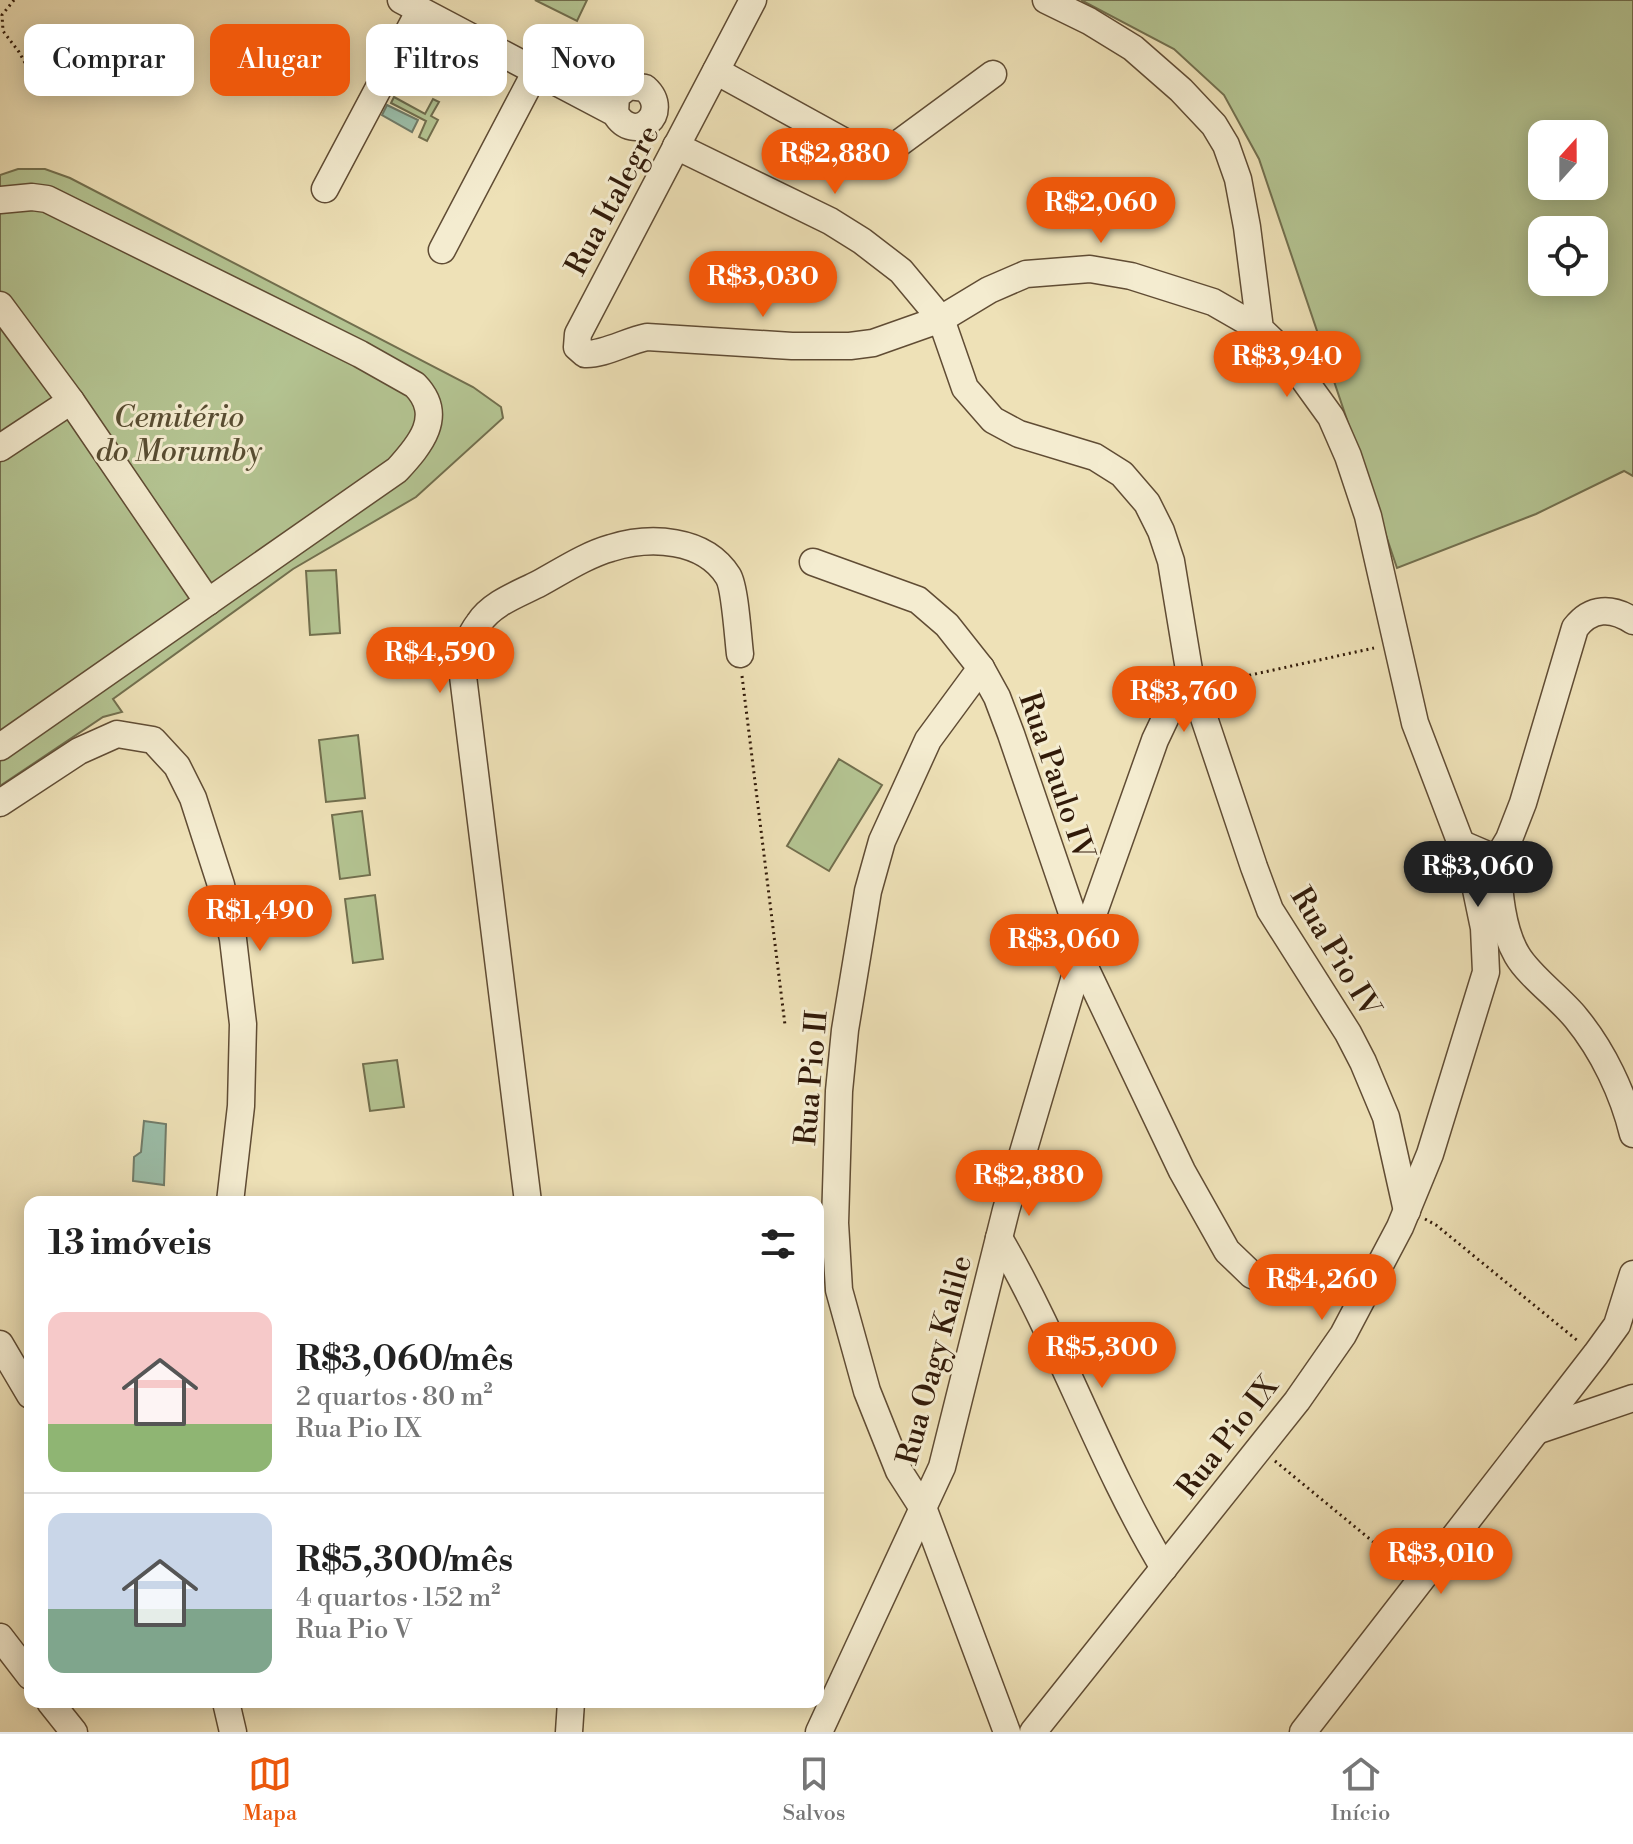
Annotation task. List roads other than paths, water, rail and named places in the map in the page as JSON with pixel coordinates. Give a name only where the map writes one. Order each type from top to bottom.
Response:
[{"type":"street","name":"Rua Italegre","points":[[577,347],[576,340],[582,325],[753,0]]},
{"type":"street","points":[[1046,0],[1133,48],[1167,76],[1214,125],[1226,145],[1238,179],[1260,329]]},
{"type":"street","points":[[325,189],[411,5],[523,64]]},
{"type":"street","points":[[716,71],[863,152],[876,155],[887,152],[993,74]]},
{"type":"street","points":[[442,250],[523,96]]},
{"type":"street","points":[[583,96],[615,113]]},
{"type":"street","points":[[676,146],[854,235],[901,271],[941,319]]},
{"type":"street","points":[[0,200],[47,199],[360,354],[421,390],[428,423],[420,444],[397,470],[0,747]]},
{"type":"street","name":"Rua Pio IX","points":[[577,347],[590,355],[636,339],[663,337],[792,346],[850,346],[873,343],[941,319],[989,290],[1026,274],[1090,269],[1142,279],[1213,302],[1260,329],[1284,352],[1331,417],[1368,516],[1415,723],[1473,875],[1484,928],[1486,972],[1446,1107],[1407,1211],[1343,1335],[1297,1401],[1033,1732]]},
{"type":"street","points":[[0,305],[71,401],[208,602]]},
{"type":"street","name":"Rua Pio IV","points":[[941,319],[965,388],[993,420],[1019,434],[1095,457],[1122,474],[1147,503],[1171,561],[1192,682],[1270,910],[1363,1062],[1386,1117],[1407,1211]]},
{"type":"street","points":[[0,448],[71,401]]},
{"type":"street","points":[[527,1196],[469,732],[462,668],[464,653],[479,622],[494,607],[609,548],[653,541],[677,543],[704,552],[730,578],[740,654]]},
{"type":"street","name":"Rua Paulo IV","points":[[813,562],[918,600],[947,625],[981,668],[997,697],[1011,734],[1071,910],[1081,959],[1182,1171],[1212,1229],[1238,1264],[1263,1279],[1291,1286],[1329,1287],[1374,1277]]},
{"type":"street","points":[[1633,621],[1607,610],[1595,611],[1575,628],[1523,803],[1509,839],[1497,859],[1504,912],[1517,956],[1577,1019],[1614,1079],[1633,1134]]},
{"type":"street","name":"Rua Pio II","points":[[981,668],[928,740],[882,841],[868,891],[845,1030],[839,1091],[835,1223],[839,1290],[852,1341],[883,1434],[899,1471],[924,1510],[1007,1732]]},
{"type":"street","name":"Rua Oagy Kalile","points":[[819,1732],[942,1467],[999,1238],[1094,912],[1155,740],[1173,702],[1192,682]]},
{"type":"street","points":[[0,803],[79,751],[117,734],[153,740],[177,766],[193,798],[221,885],[233,939],[243,1024],[241,1106],[231,1196]]},
{"type":"street","points":[[1462,844],[1497,859]]},
{"type":"street","points":[[1486,972],[1497,960],[1517,956]]},
{"type":"street","points":[[999,1238],[1021,1277],[1132,1515],[1164,1568]]},
{"type":"street","points":[[1303,1732],[1617,1325],[1633,1274]]},
{"type":"street","points":[[0,1344],[24,1385]]},
{"type":"street","points":[[1539,1430],[1633,1398]]},
{"type":"street","points":[[0,1637],[24,1668]]},
{"type":"street","points":[[55,1708],[74,1732]]},
{"type":"street","points":[[227,1708],[233,1732]]},
{"type":"street","points":[[569,1732],[571,1708]]},
{"type":"park label","name":"Cemitério do Morumby","points":[[179,434]]}]
